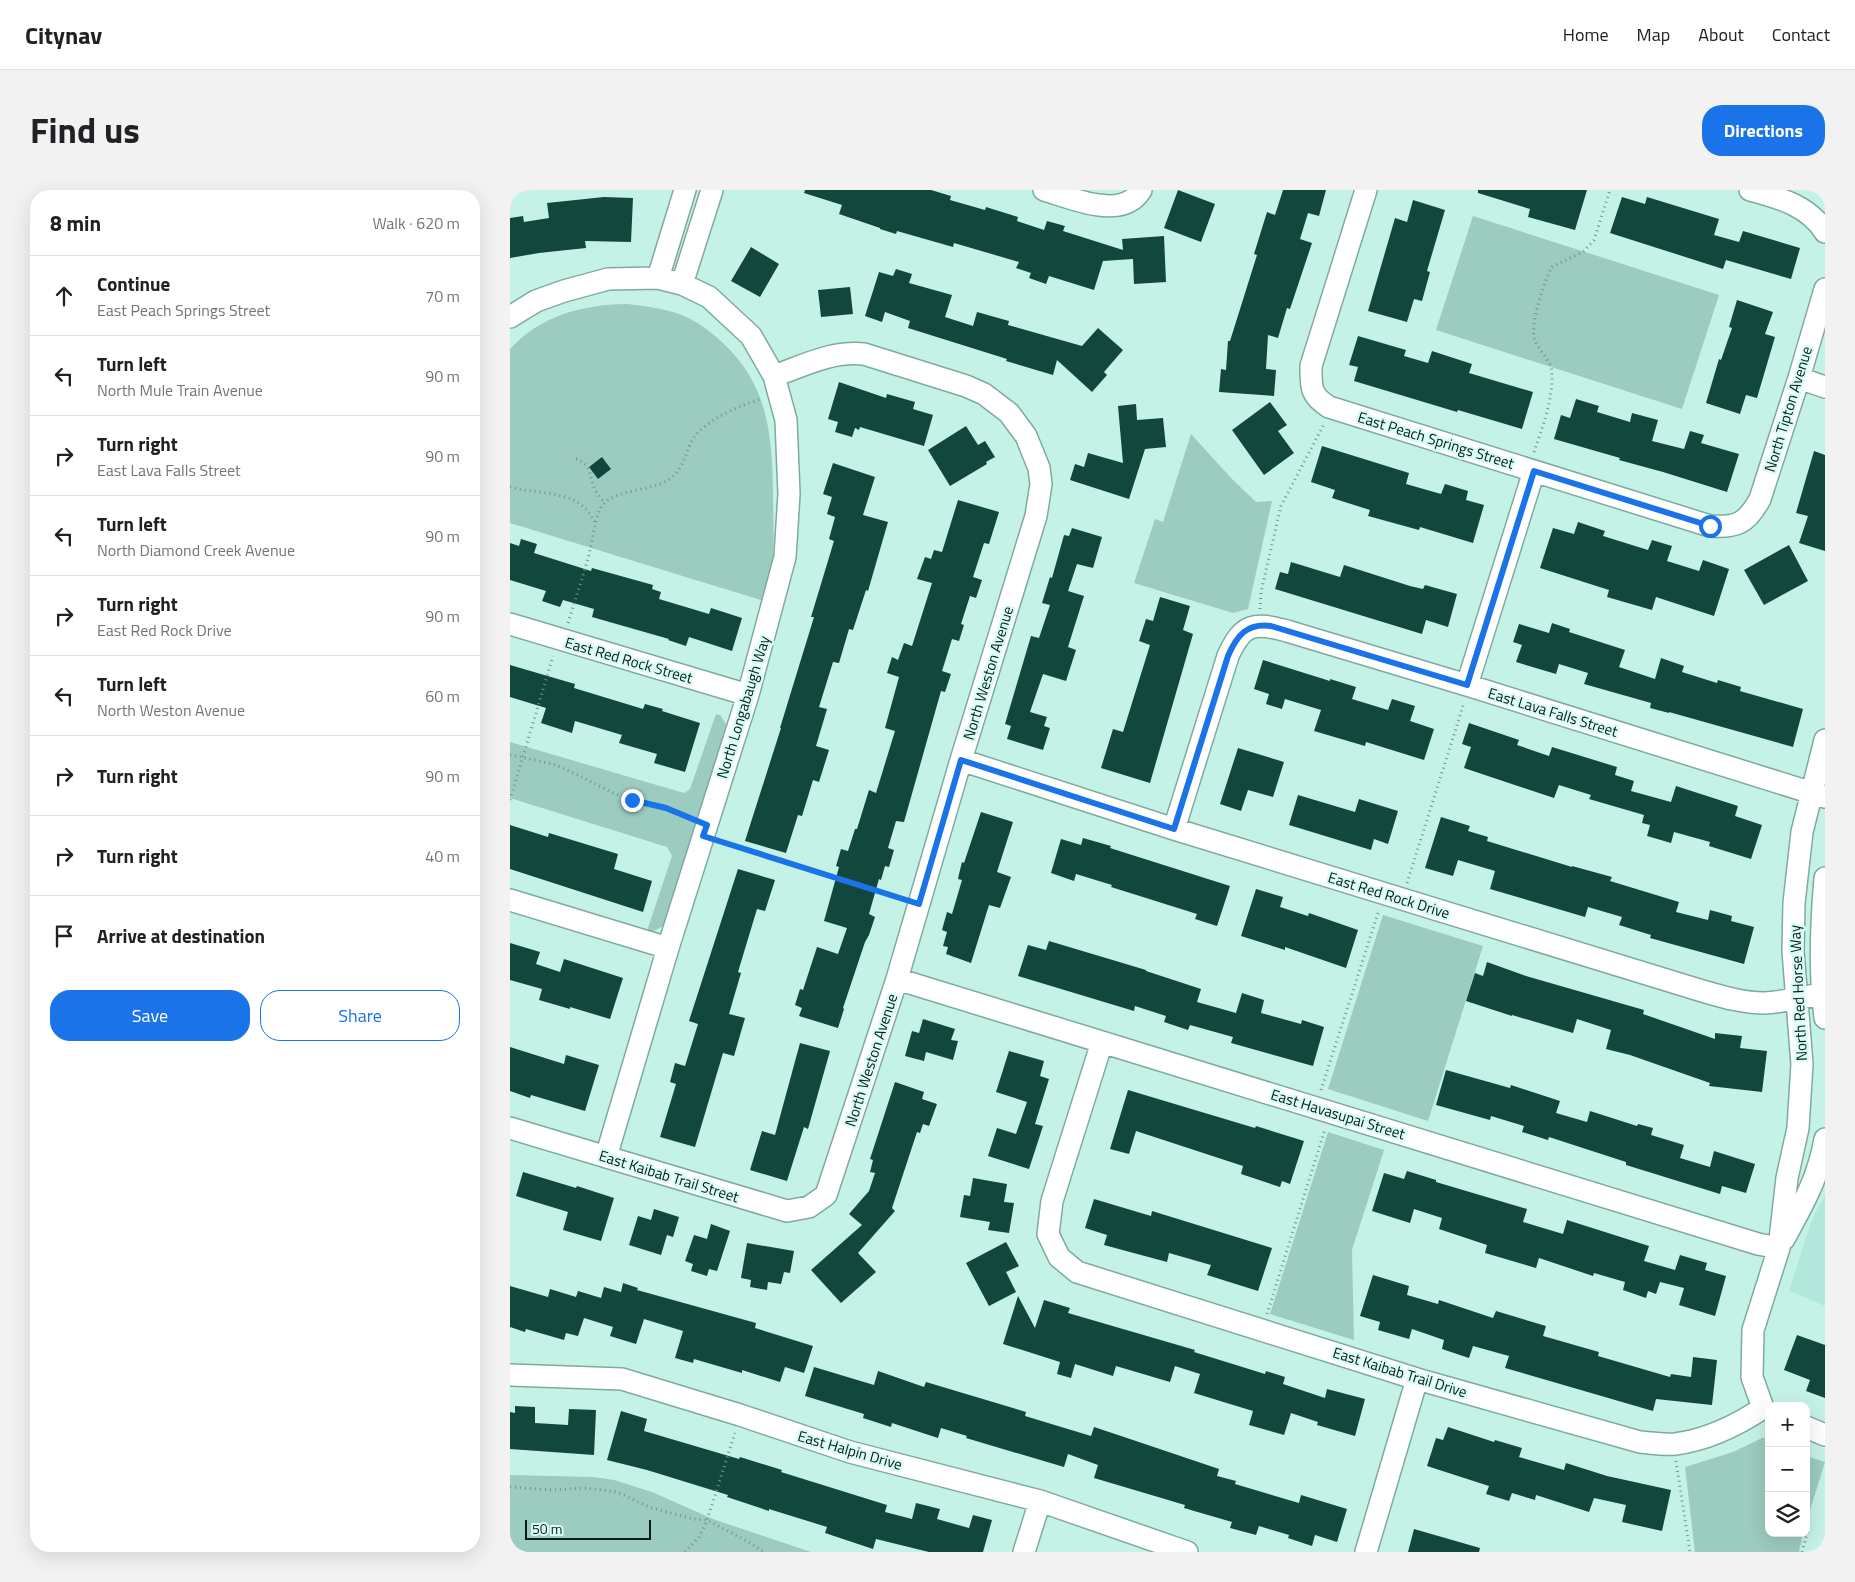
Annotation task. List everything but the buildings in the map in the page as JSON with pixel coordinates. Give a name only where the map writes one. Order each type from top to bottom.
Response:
[{"type":"street","points":[[658,278],[684,190]]},
{"type":"street","points":[[682,284],[712,190]]},
{"type":"street","points":[[1044,190],[1100,206],[1117,205],[1137,195]]},
{"type":"street","name":"East Peach Springs Street","points":[[1366,190],[1311,366],[1311,388],[1318,400],[1334,408],[1710,526],[1726,527],[1741,523]]},
{"type":"street","points":[[1750,190],[1788,201],[1808,213],[1825,231]]},
{"type":"street","name":"North Longabaugh Way","points":[[510,317],[536,301],[608,279],[658,278],[682,284],[709,297],[751,336],[777,384],[786,420],[789,494],[785,557],[748,695],[668,948],[606,1157]]},
{"type":"street","name":"North Tipton Avenue","points":[[1741,523],[1753,513],[1760,499],[1825,289]]},
{"type":"street","name":"North Weston Avenue","points":[[777,384],[832,355],[846,352],[864,354],[966,386],[984,394],[1009,413],[1026,436],[1039,468],[1042,484],[1040,500],[897,979],[826,1195]]},
{"type":"street","points":[[1799,378],[1825,387]]},
{"type":"street","points":[[1468,685],[1531,470]]},
{"type":"street","name":"East Red Rock Street","points":[[510,624],[748,695]]},
{"type":"street","points":[[1174,829],[1228,656],[1240,635],[1256,626]]},
{"type":"street","name":"East Lava Falls Street","points":[[1256,626],[1288,631],[1818,794]]},
{"type":"street","name":"North Red Horse Way","points":[[1779,1248],[1787,1178],[1798,1128],[1801,1100],[1802,1064],[1793,951],[1794,904],[1802,832],[1818,794],[1825,740]]},
{"type":"street","name":"East Red Rock Drive","points":[[961,760],[1174,829],[1699,990],[1736,1000],[1763,1003],[1823,994]]},
{"type":"street","name":"North Red Horse Way","points":[[1825,878],[1822,922],[1825,1018]]},
{"type":"street","points":[[510,900],[668,948]]},
{"type":"street","name":"East Havasupai Street","points":[[897,979],[1758,1244],[1779,1248]]},
{"type":"street","name":"East Kaibab Trail Drive","points":[[1102,1042],[1052,1201],[1048,1234],[1059,1257],[1078,1272],[1417,1379],[1640,1442],[1674,1444],[1712,1435],[1740,1424],[1765,1411]]},
{"type":"street","name":"East Kaibab Trail Street","points":[[510,1128],[787,1211],[809,1207],[826,1195]]},
{"type":"street","name":"North Red Horse Way","points":[[1765,1408],[1752,1377],[1753,1330],[1779,1248],[1811,1189],[1821,1161],[1825,1138]]},
{"type":"street","name":"East Halpin Drive","points":[[510,1375],[622,1379],[850,1452],[1040,1501],[1186,1552]]},
{"type":"street","points":[[1366,1552],[1417,1379]]},
{"type":"street","points":[[1810,1429],[1825,1435]]},
{"type":"street","points":[[1024,1552],[1040,1501]]},
{"type":"path","points":[[1531,470],[1552,392],[1553,371],[1535,340],[1532,330],[1545,282],[1552,267],[1584,251],[1594,240],[1610,190]]},
{"type":"path","points":[[510,800],[590,552],[600,508],[611,498],[659,486],[677,474],[693,439],[704,427],[777,384]]},
{"type":"path","points":[[1256,626],[1261,592],[1280,506],[1334,408]]},
{"type":"path","points":[[576,459],[581,461],[590,471],[595,491],[604,503]]},
{"type":"path","points":[[510,487],[575,499],[590,513],[596,525]]},
{"type":"path","points":[[1262,1330],[1323,1110],[1393,896],[1468,685]]},
{"type":"path","points":[[510,755],[553,764],[615,794],[666,808],[705,830],[919,904]]},
{"type":"path","points":[[686,1552],[699,1537],[707,1520],[740,1416]]},
{"type":"path","points":[[1674,1444],[1690,1552]]},
{"type":"path","points":[[510,1487],[552,1490],[586,1488],[617,1492],[649,1507],[693,1519],[707,1520],[764,1552]]},
{"type":"path","points":[[1802,1552],[1806,1537]]},
{"type":"shaded area","points":[[1825,1196],[1825,1306],[1789,1291],[1809,1228]]},
{"type":"green space","points":[[1473,216],[1719,295],[1682,409],[1436,330]]},
{"type":"green space","points":[[627,304],[673,312],[685,316],[702,326],[723,343],[738,359],[750,376],[758,393],[769,430],[773,492],[773,559],[771,576],[764,601],[510,523],[510,349],[535,328],[563,314],[594,307]]},
{"type":"green space","points":[[1191,434],[1256,502],[1272,501],[1248,609],[1233,613],[1134,583],[1155,519],[1163,522]]},
{"type":"green space","points":[[716,714],[720,715],[728,727],[665,925],[652,932],[647,931],[672,856],[667,847],[510,798],[510,742],[684,793],[690,789]]},
{"type":"green space","points":[[1383,915],[1483,946],[1428,1121],[1328,1089]]},
{"type":"green space","points":[[1328,1132],[1384,1150],[1352,1250],[1354,1340],[1270,1314]]},
{"type":"green space","points":[[1765,1438],[1765,1537],[1802,1537],[1799,1552],[1695,1552],[1685,1467],[1733,1452]]},
{"type":"green space","points":[[1810,1457],[1825,1462],[1810,1510]]},
{"type":"green space","points":[[510,1475],[593,1477],[614,1480],[652,1492],[713,1519],[811,1552],[510,1552]]},
{"type":"route","points":[[632,800],[647,802],[675,811],[694,821],[707,825],[703,836],[919,904],[961,760],[1174,829],[1228,656],[1240,635],[1251,628],[1260,625],[1271,626],[1467,685],[1534,471],[1710,526]]}]
